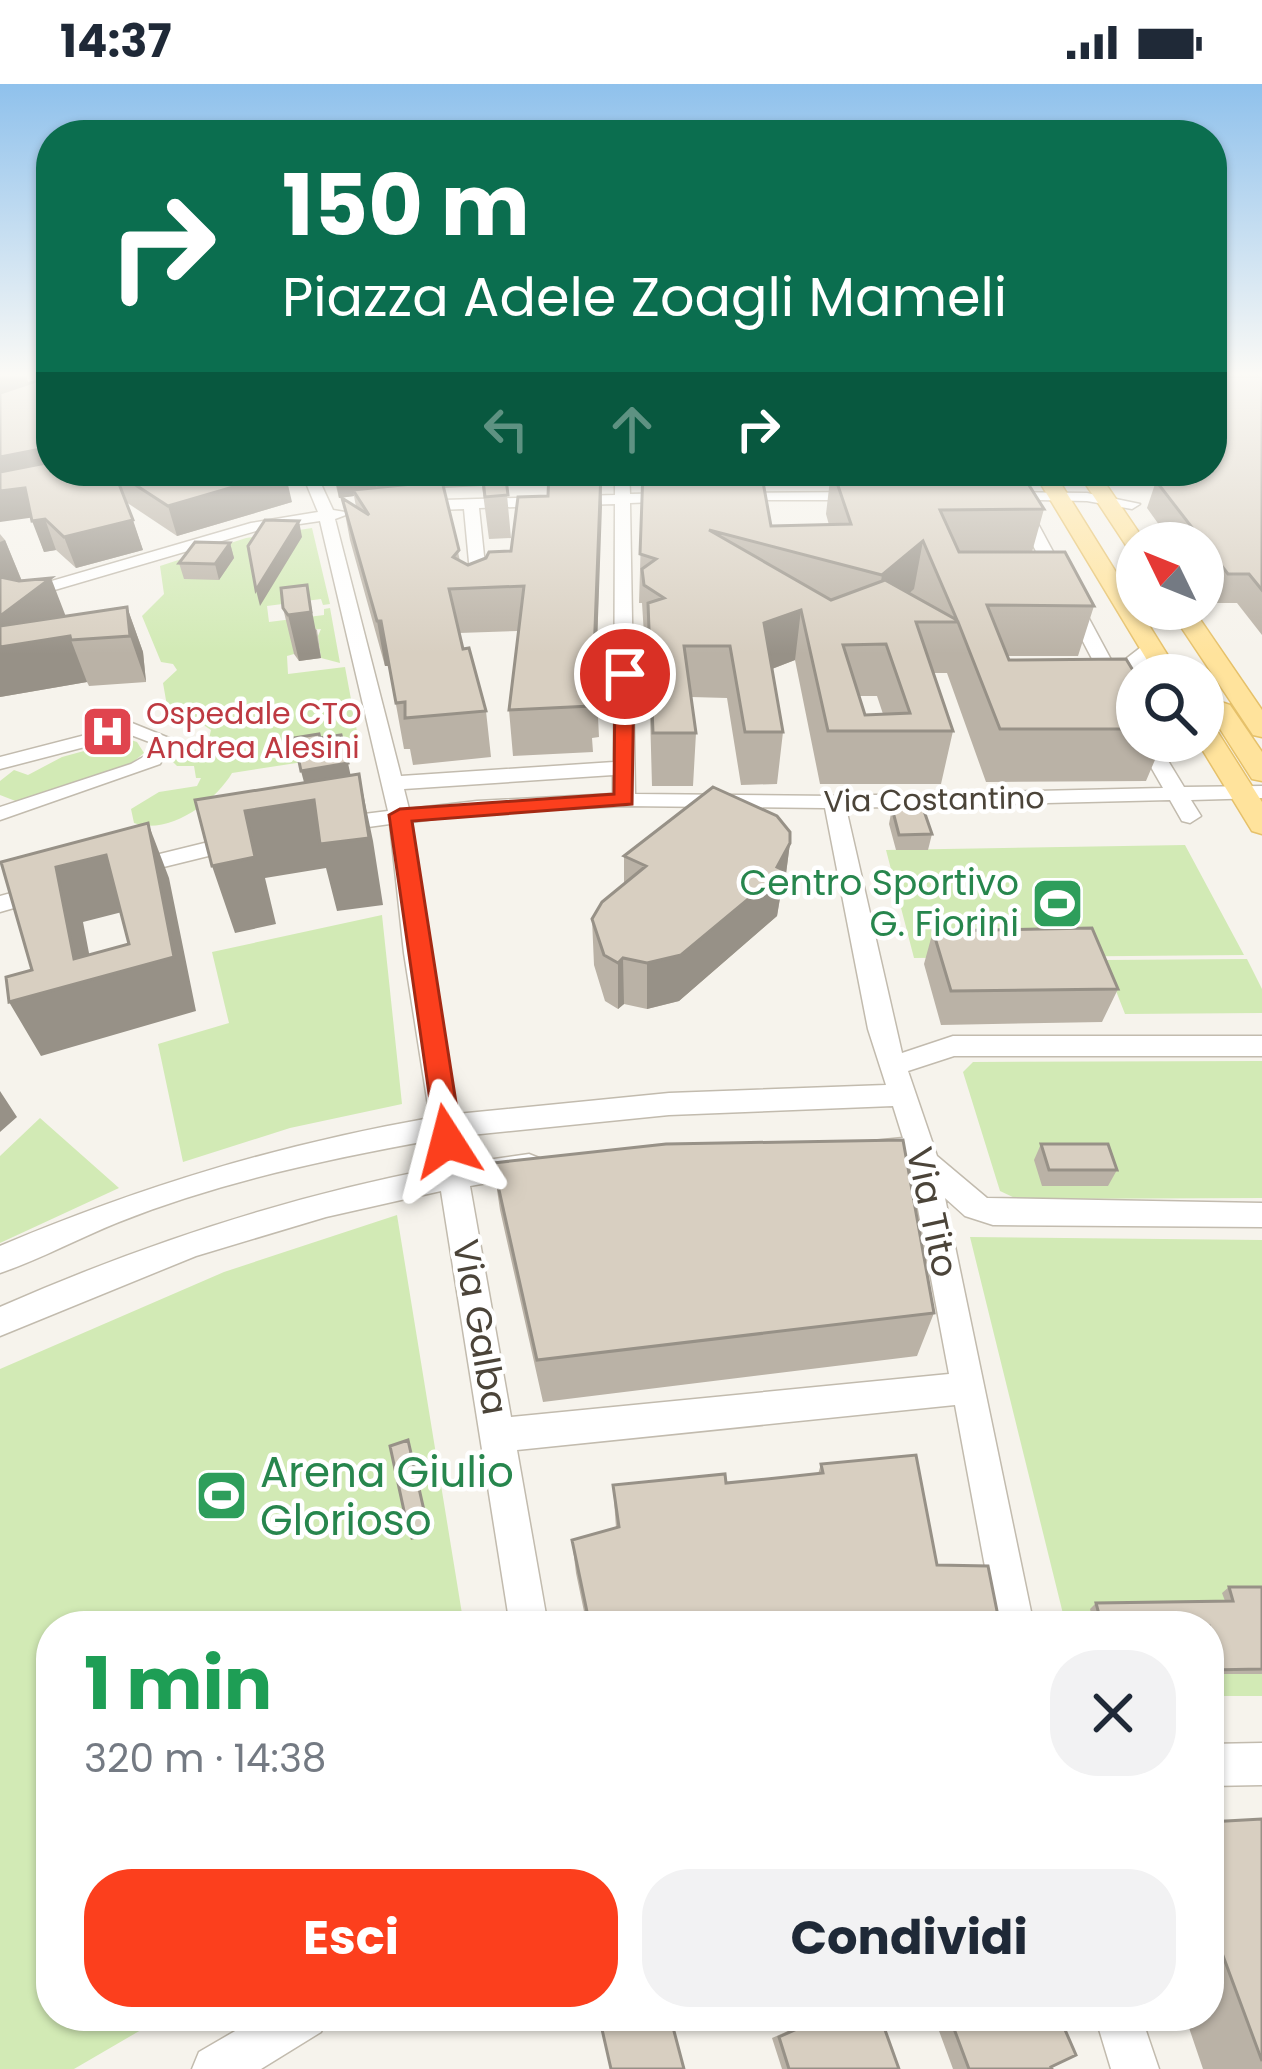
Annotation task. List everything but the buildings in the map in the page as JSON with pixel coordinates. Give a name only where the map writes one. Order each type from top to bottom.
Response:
[{"type":"main road","points":[[1119,486],[1145,522]]},
{"type":"main road","points":[[1066,488],[1086,542],[1175,654]]},
{"type":"main road","points":[[1066,488],[1116,543]]},
{"type":"main road","points":[[1086,542],[1116,555]]},
{"type":"main road","points":[[1160,630],[1164,654]]},
{"type":"main road","points":[[1195,630],[1256,720]]},
{"type":"main road","points":[[1222,630],[1262,685],[1256,720]]},
{"type":"main road","points":[[1224,723],[1256,786],[1262,825]]},
{"type":"main road","points":[[1224,753],[1256,786]]},
{"type":"street","name":"Via Galba","points":[[314,486],[326,514],[400,798],[444,1124],[527,1611]]},
{"type":"street","points":[[682,486],[704,497]]},
{"type":"street","points":[[989,493],[1022,486]]},
{"type":"street","points":[[622,488],[624,800]]},
{"type":"street","points":[[396,507],[622,488],[704,497],[873,492]]},
{"type":"street","points":[[989,493],[1026,500],[1066,488],[1132,504]]},
{"type":"street","points":[[989,493],[1026,500]]},
{"type":"street","points":[[471,598],[480,597],[480,499]]},
{"type":"street","points":[[1026,500],[1116,683]]},
{"type":"street","points":[[0,601],[257,526],[360,511]]},
{"type":"street","points":[[1142,654],[1162,642]]},
{"type":"street","points":[[0,763],[132,729],[164,740],[147,764],[0,814]]},
{"type":"street","points":[[1158,762],[1190,817]]},
{"type":"street","points":[[317,827],[400,798],[624,768]]},
{"type":"street","points":[[400,798],[602,784]]},
{"type":"street","name":"Via Costantino","points":[[400,798],[834,802],[1177,796],[1256,786]]},
{"type":"street","name":"Via Tito","points":[[834,802],[881,1029],[922,1156],[1012,1611]]},
{"type":"street","points":[[0,904],[265,837]]},
{"type":"street","points":[[0,1260],[128,1204],[189,1184],[300,1153],[444,1124],[900,1080],[953,1046],[1262,1046]]},
{"type":"street","points":[[854,1151],[922,1156],[976,1207],[993,1213],[1262,1215]]},
{"type":"street","points":[[0,1322],[199,1245],[362,1196],[456,1176],[555,1163]]},
{"type":"street","points":[[500,1435],[970,1388]]},
{"type":"street","points":[[1224,1765],[1262,1764]]},
{"type":"street","points":[[216,2069],[280,2031]]},
{"type":"street","points":[[1123,2031],[1135,2069]]},
{"type":"green space","points":[[312,528],[330,604],[323,605],[321,599],[267,606],[269,622],[324,615],[324,609],[330,608],[340,663],[321,658],[321,629],[292,632],[294,654],[287,656],[288,674],[345,667],[361,753],[232,773],[189,814],[161,825],[134,823],[131,809],[159,792],[197,786],[201,778],[196,778],[194,766],[177,766],[172,761],[208,743],[211,730],[202,724],[170,723],[163,683],[177,670],[161,662],[142,616],[164,594],[160,566],[246,538]]},
{"type":"green space","points":[[128,739],[137,742],[144,753],[127,767],[18,802],[0,795],[0,781],[14,770],[28,775],[62,757]]},
{"type":"green space","name":"Centro Sportivo G. Fiorini","points":[[1185,845],[1244,955],[914,958],[886,850]]},
{"type":"green space","points":[[382,915],[402,1104],[290,1128],[183,1162],[158,1044],[229,1023],[212,952]]},
{"type":"green space","points":[[1247,959],[1262,989],[1262,1013],[1125,1014],[1104,960]]},
{"type":"green space","points":[[1262,1061],[1262,1198],[1017,1199],[1000,1191],[963,1072],[973,1062]]},
{"type":"green space","points":[[40,1118],[119,1188],[0,1243],[0,1156]]},
{"type":"green space","name":"Arena Giulio Glorioso","points":[[397,1215],[462,1611],[36,1611],[36,2031],[139,2031],[74,2069],[0,2069],[0,1369],[224,1272]]},
{"type":"green space","points":[[970,1237],[1262,1240],[1262,1696],[1224,1696],[1224,1611],[1062,1611]]},
{"type":"place","name":"Ospedale CTO Andrea Alesini","points":[[107,731]]},
{"type":"place","name":"Centro Sportivo G. Fiorini","points":[[1058,903]]},
{"type":"place","name":"Arena Giulio Glorioso","points":[[221,1496]]},
{"type":"route","points":[[447,1141],[416,953],[400,815],[624,800],[625,674]]}]
